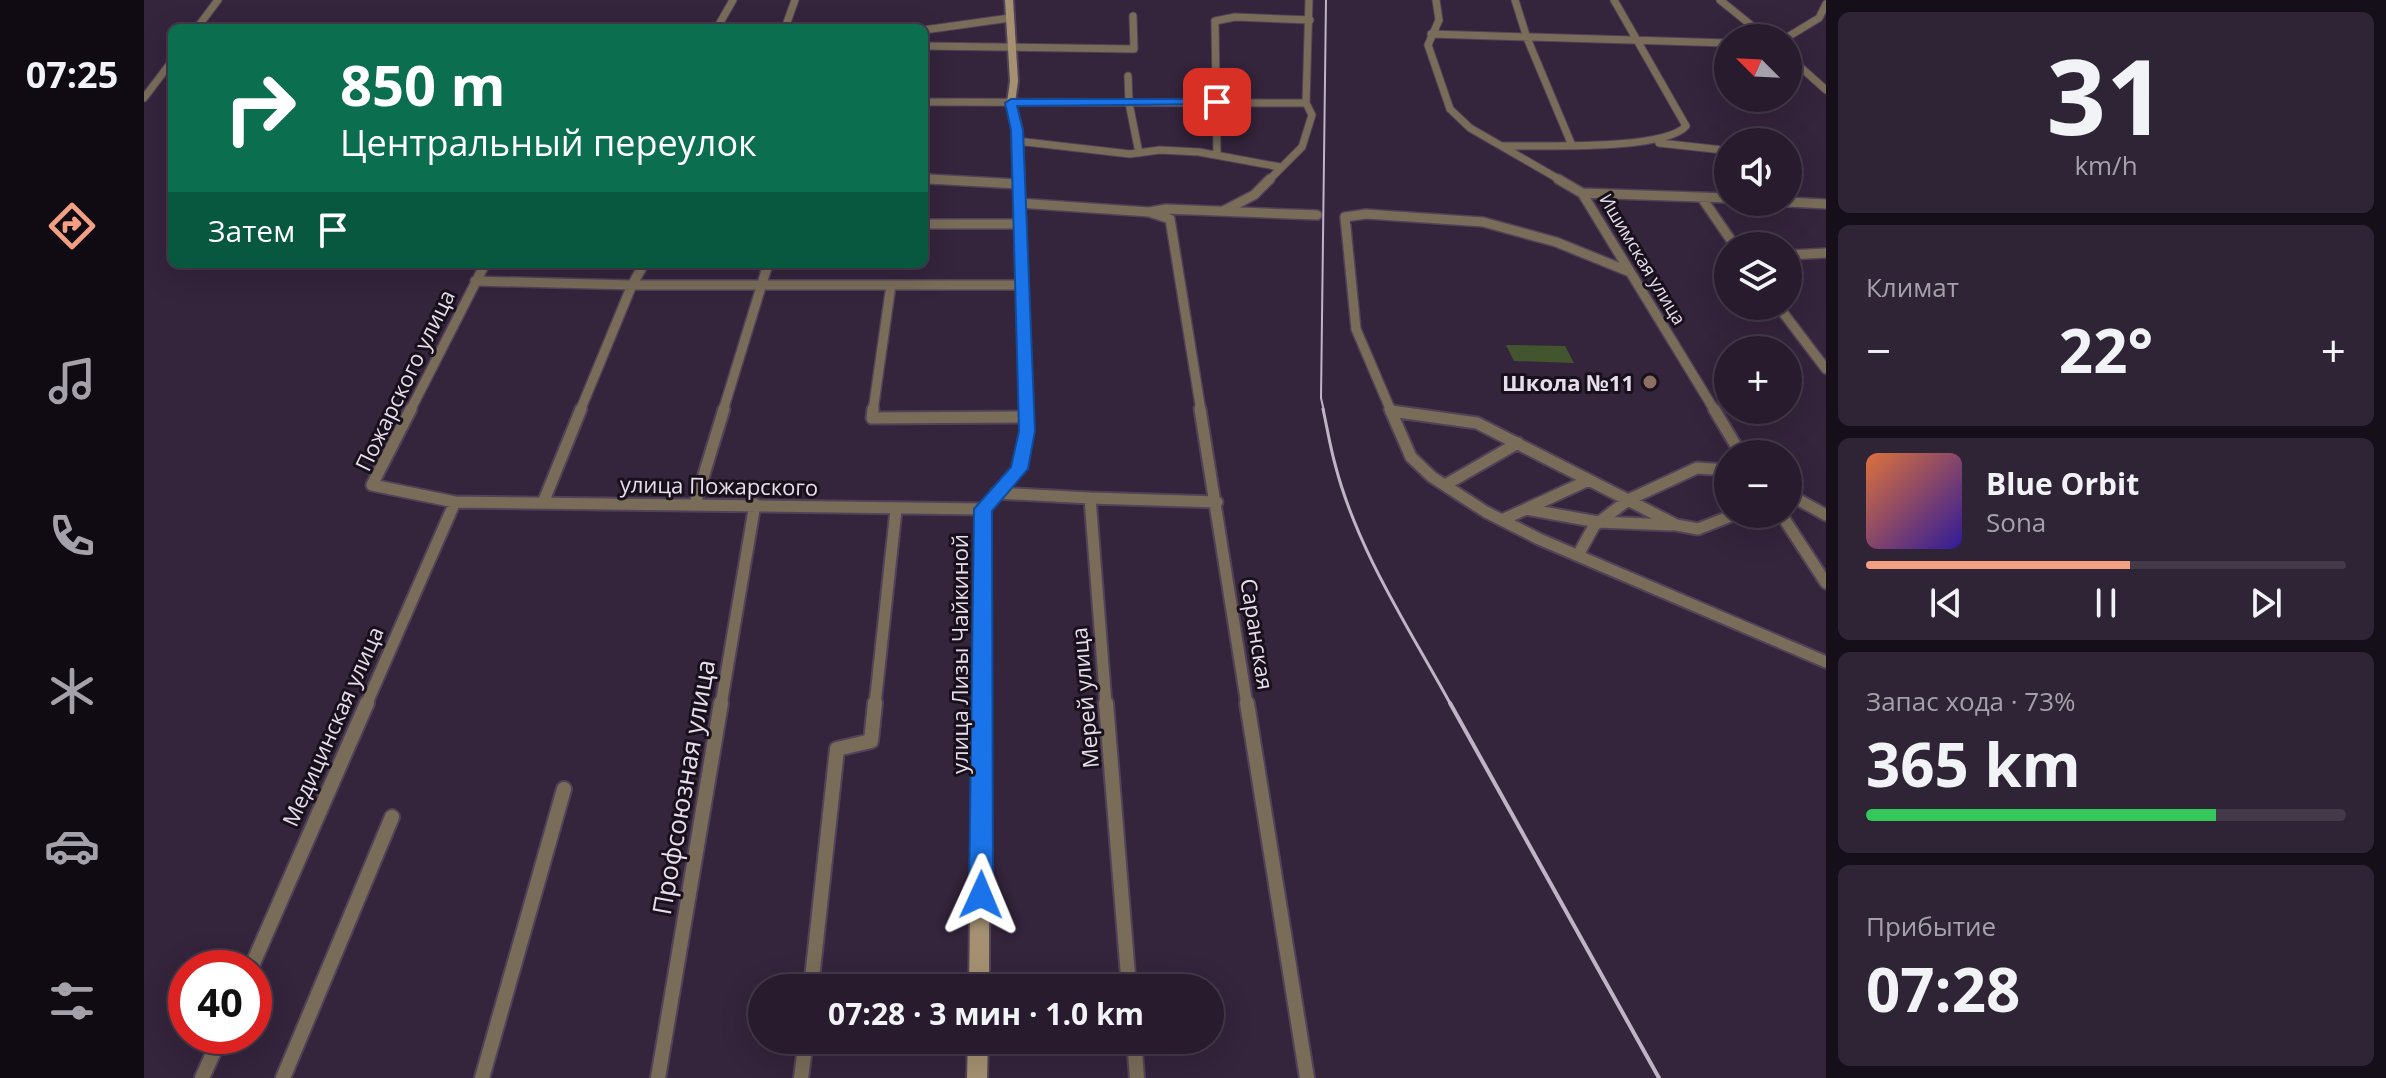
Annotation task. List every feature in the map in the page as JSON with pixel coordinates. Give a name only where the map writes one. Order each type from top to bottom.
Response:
[{"type":"street","points":[[200,24],[218,0]]},
{"type":"street","points":[[720,24],[733,0]]},
{"type":"street","points":[[786,24],[795,0]]},
{"type":"street","name":"улица Лизы Чайкиной","points":[[979,974],[983,509],[1019,469],[1025,452],[1027,417],[1016,118],[1011,103],[1013,48],[1009,0]]},
{"type":"street","points":[[1225,211],[1254,195],[1302,147],[1312,115],[1306,103],[1309,0]]},
{"type":"street","name":"Ишимская улица","points":[[1436,0],[1439,20],[1431,34],[1431,56],[1450,109],[1470,128],[1582,193],[1732,440]]},
{"type":"street","points":[[1515,0],[1527,38],[1571,143]]},
{"type":"street","points":[[1614,0],[1686,126],[1679,134],[1650,142]]},
{"type":"street","points":[[1720,0],[1750,24]]},
{"type":"street","points":[[1802,29],[1819,18],[1826,4]]},
{"type":"street","points":[[928,46],[1134,49],[1133,16]]},
{"type":"street","points":[[1217,155],[1215,21],[1235,17],[1310,20]]},
{"type":"street","points":[[928,29],[1010,18]]},
{"type":"street","points":[[1807,26],[1826,26]]},
{"type":"street","points":[[936,28],[950,37],[953,46]]},
{"type":"street","points":[[1431,34],[1714,43]]},
{"type":"street","points":[[144,98],[168,66]]},
{"type":"street","points":[[1802,68],[1826,90]]},
{"type":"street","points":[[1128,76],[1129,103],[1139,153]]},
{"type":"street","points":[[1814,78],[1826,77]]},
{"type":"street","points":[[928,102],[1306,103]]},
{"type":"street","points":[[1017,141],[1139,153],[1160,150],[1217,155],[1280,167]]},
{"type":"street","points":[[1503,146],[1650,142],[1714,149]]},
{"type":"street","points":[[928,179],[1018,184]]},
{"type":"street","points":[[1582,193],[1714,198]]},
{"type":"street","points":[[1702,198],[1725,232]]},
{"type":"street","points":[[1018,203],[1149,212],[1166,209],[1317,215]]},
{"type":"street","points":[[1802,203],[1826,204]]},
{"type":"street","name":"Саранская","points":[[1149,212],[1170,219],[1307,1078]]},
{"type":"street","points":[[1630,272],[1556,242],[1483,222],[1366,214],[1345,217],[1356,329],[1411,457],[1445,485],[1502,520],[1826,662]]},
{"type":"street","points":[[928,224],[1019,224]]},
{"type":"street","points":[[1802,254],[1826,253]]},
{"type":"street","name":"Пожарского улица","points":[[455,502],[372,485],[483,268]]},
{"type":"street","points":[[543,503],[642,268]]},
{"type":"street","points":[[695,504],[767,268]]},
{"type":"street","points":[[475,281],[632,285],[1021,285]]},
{"type":"street","points":[[891,285],[872,418],[1027,417]]},
{"type":"street","points":[[1789,320],[1826,369]]},
{"type":"street","points":[[1391,411],[1469,421],[1676,525]]},
{"type":"street","points":[[1445,485],[1518,443]]},
{"type":"street","points":[[1578,555],[1598,522],[1628,500],[1697,468],[1714,469]]},
{"type":"street","points":[[1502,520],[1589,480]]},
{"type":"street","points":[[996,493],[1217,502]]},
{"type":"street","name":"Мерей улица","points":[[1090,498],[1128,974]]},
{"type":"street","name":"улица Пожарского","points":[[455,502],[983,509]]},
{"type":"street","name":"Медицинская улица","points":[[259,950],[455,502]]},
{"type":"street","points":[[1802,502],[1826,515]]},
{"type":"street","name":"Профсоюзная улица","points":[[658,1078],[755,504]]},
{"type":"street","points":[[1526,509],[1598,522],[1676,525],[1698,529],[1714,523]]},
{"type":"street","points":[[813,974],[837,749],[871,741],[896,510]]},
{"type":"street","points":[[1790,528],[1826,583]]},
{"type":"street","points":[[482,1078],[564,789]]},
{"type":"street","points":[[283,1078],[392,817]]},
{"type":"street","points":[[202,1078],[213,1054]]},
{"type":"street","points":[[801,1078],[804,1054]]},
{"type":"street","points":[[977,1078],[978,1054]]},
{"type":"street","points":[[1135,1054],[1137,1078]]},
{"type":"green space","points":[[1506,345],[1565,346],[1574,363],[1514,361]]},
{"type":"railway","points":[[1324,411],[1321,398],[1326,0]]},
{"type":"railway","points":[[1323,409],[1335,464],[1356,527],[1451,705]]},
{"type":"railway","points":[[1450,703],[1659,1078]]},
{"type":"place","name":"Школа №11","points":[[1650,382]]},
{"type":"route","points":[[981,895],[983,509],[1019,469],[1027,431],[1017,130],[1011,103],[1217,102]]}]
